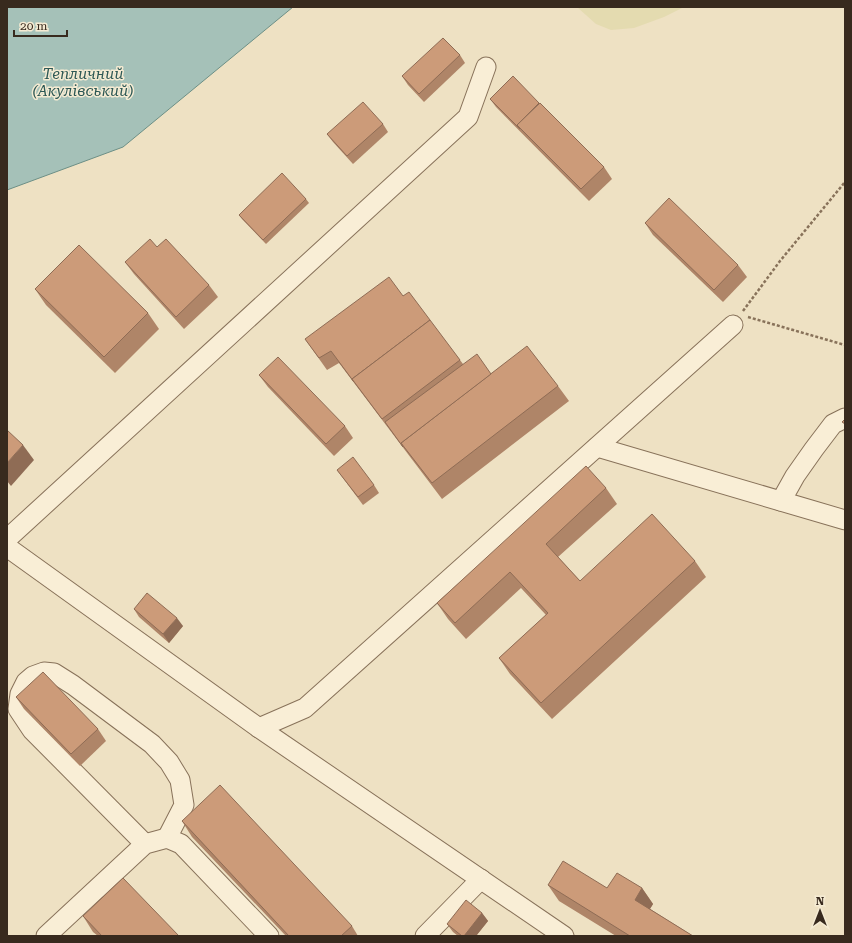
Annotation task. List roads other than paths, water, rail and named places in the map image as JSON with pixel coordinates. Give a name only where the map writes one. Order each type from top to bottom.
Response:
[{"type":"street","points":[[7,539],[468,117],[486,67]]},
{"type":"street","points":[[259,728],[305,708],[737,320]]},
{"type":"street","points":[[781,501],[795,476],[833,424],[845,418]]},
{"type":"street","points":[[597,447],[845,520]]},
{"type":"street","points":[[7,547],[259,728],[564,936]]},
{"type":"street","points":[[145,844],[32,730],[18,709],[20,694],[26,682],[33,676],[44,672],[54,673],[73,685],[152,744],[170,762],[180,780],[184,805],[167,838]]},
{"type":"street","points":[[46,936],[145,844],[167,838],[181,844],[269,936]]},
{"type":"street","points":[[425,936],[481,879]]},
{"type":"water","name":"Тепличний (Акулівський)","points":[[7,7],[293,7],[123,147],[7,190]]}]
